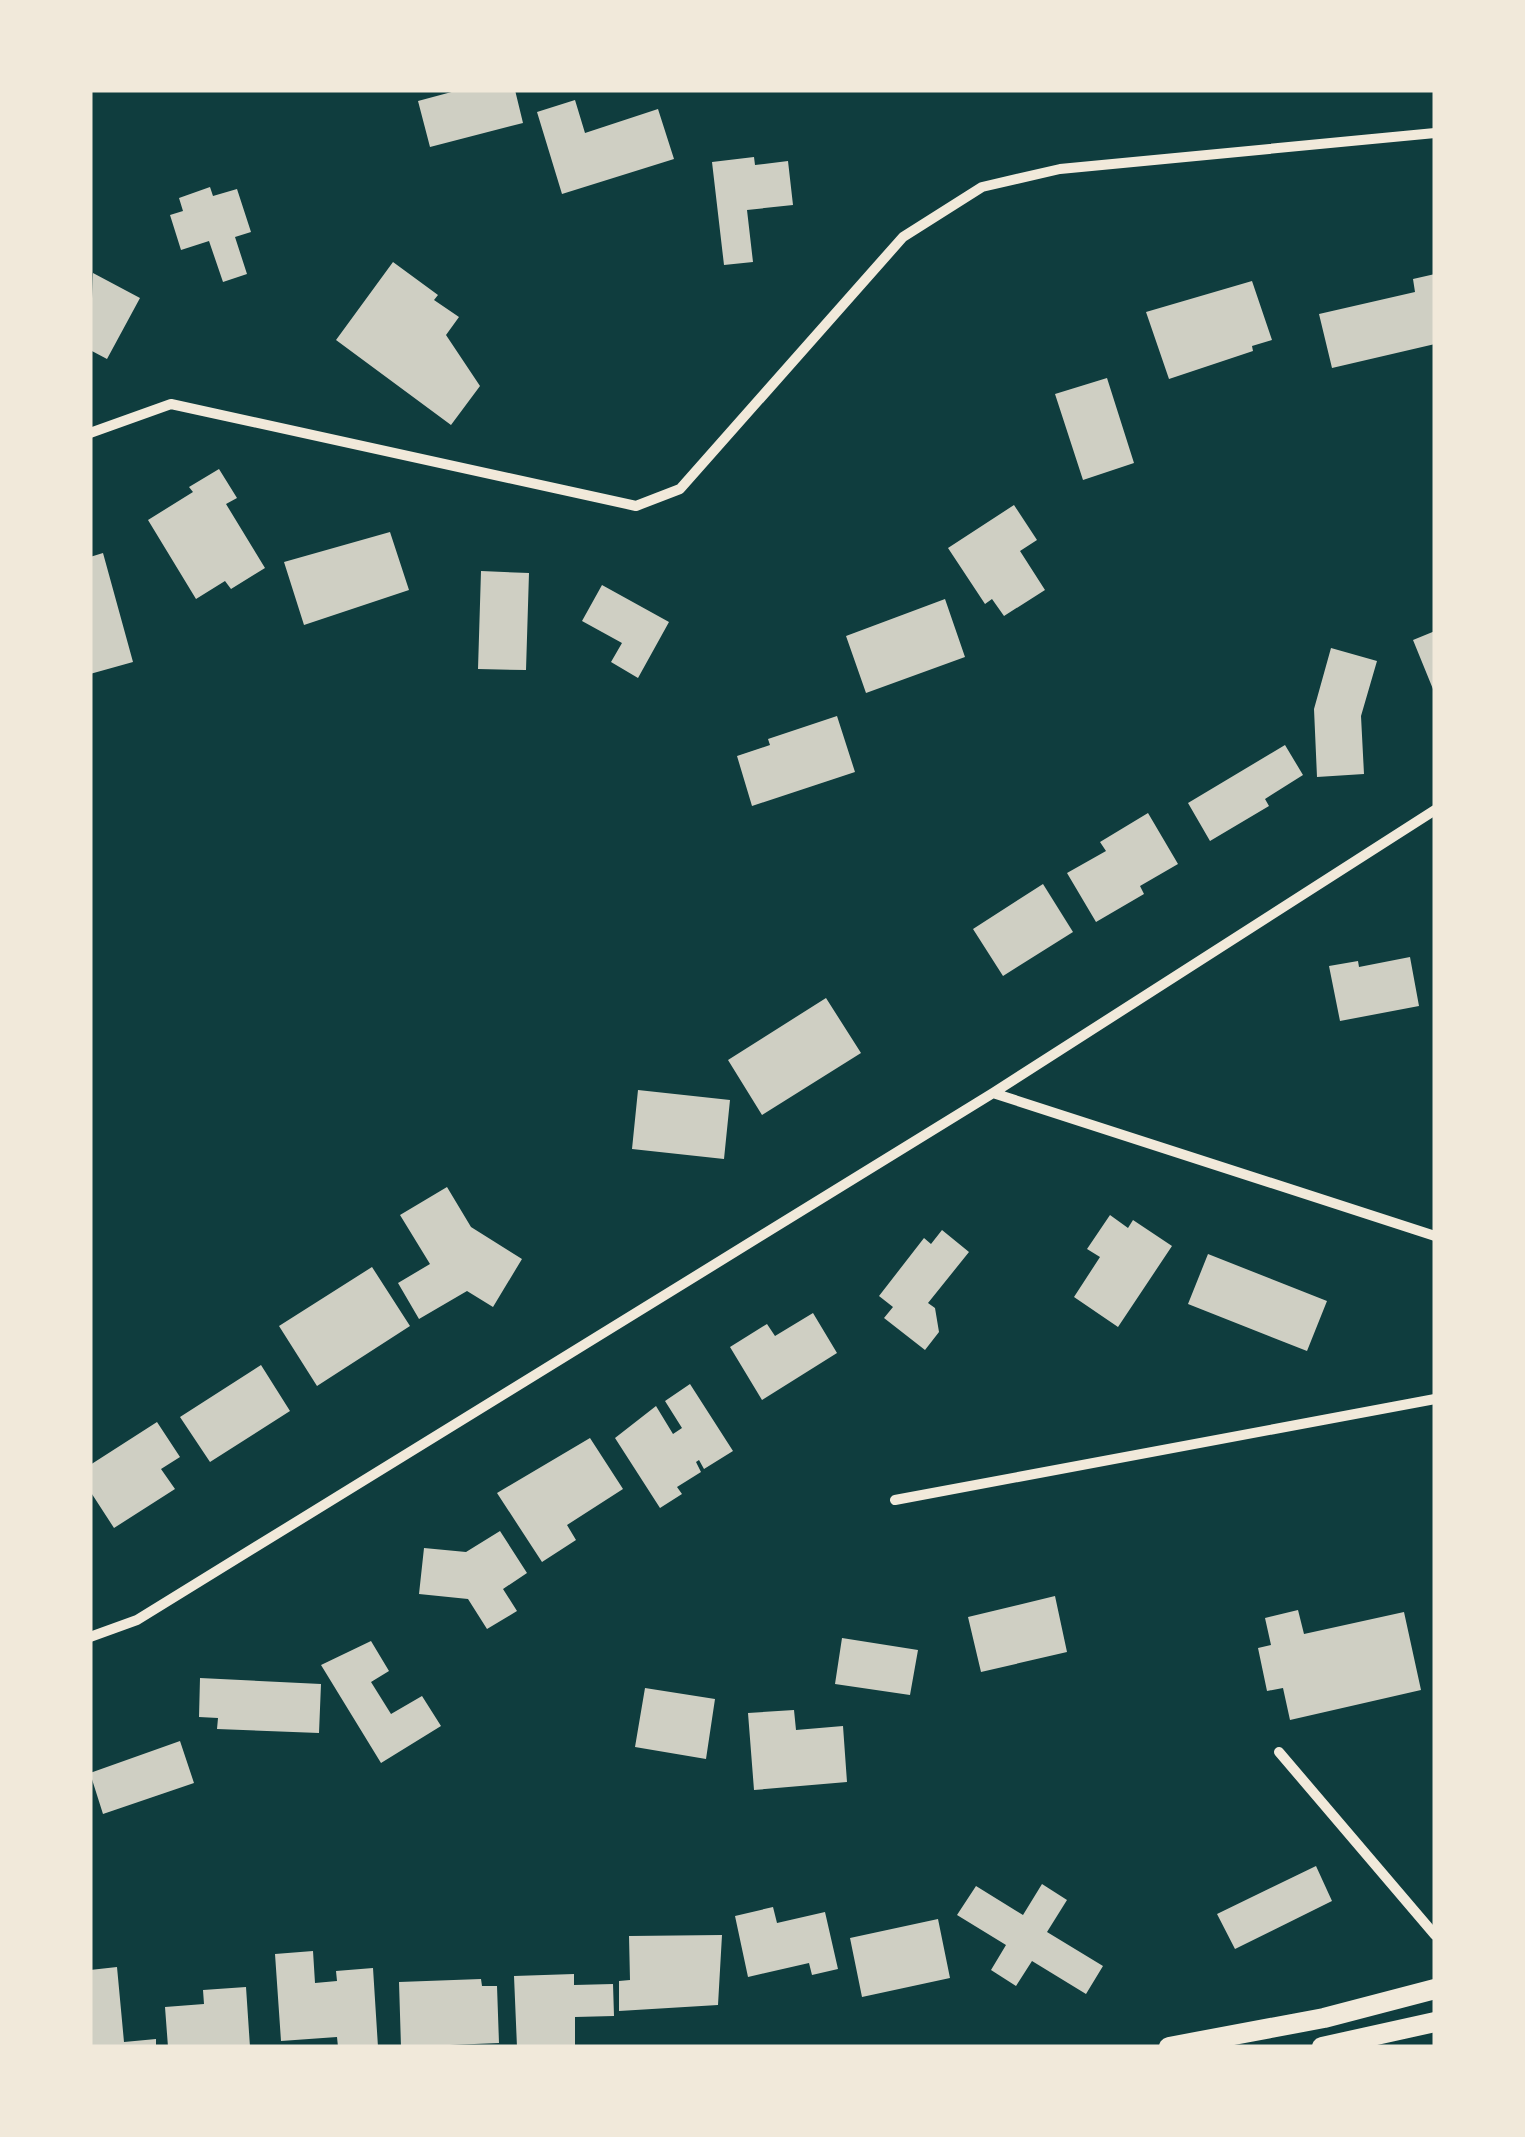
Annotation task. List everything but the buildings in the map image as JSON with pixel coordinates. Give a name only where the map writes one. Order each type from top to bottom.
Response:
[{"type":"main road","points":[[1169,2047],[1324,2018],[1435,1988]]},
{"type":"main road","points":[[1327,2046],[1435,2022]]},
{"type":"street","points":[[90,432],[172,404],[636,506],[680,489],[903,237],[982,187],[1060,170],[1435,133]]},
{"type":"street","points":[[90,1637],[138,1620],[993,1092],[1435,810]]},
{"type":"street","points":[[993,1092],[1435,1236]]},
{"type":"street","points":[[894,1500],[1435,1399]]},
{"type":"street","points":[[1280,1752],[1435,1935]]},
{"type":"street","points":[[1324,2018],[1327,2046]]}]
